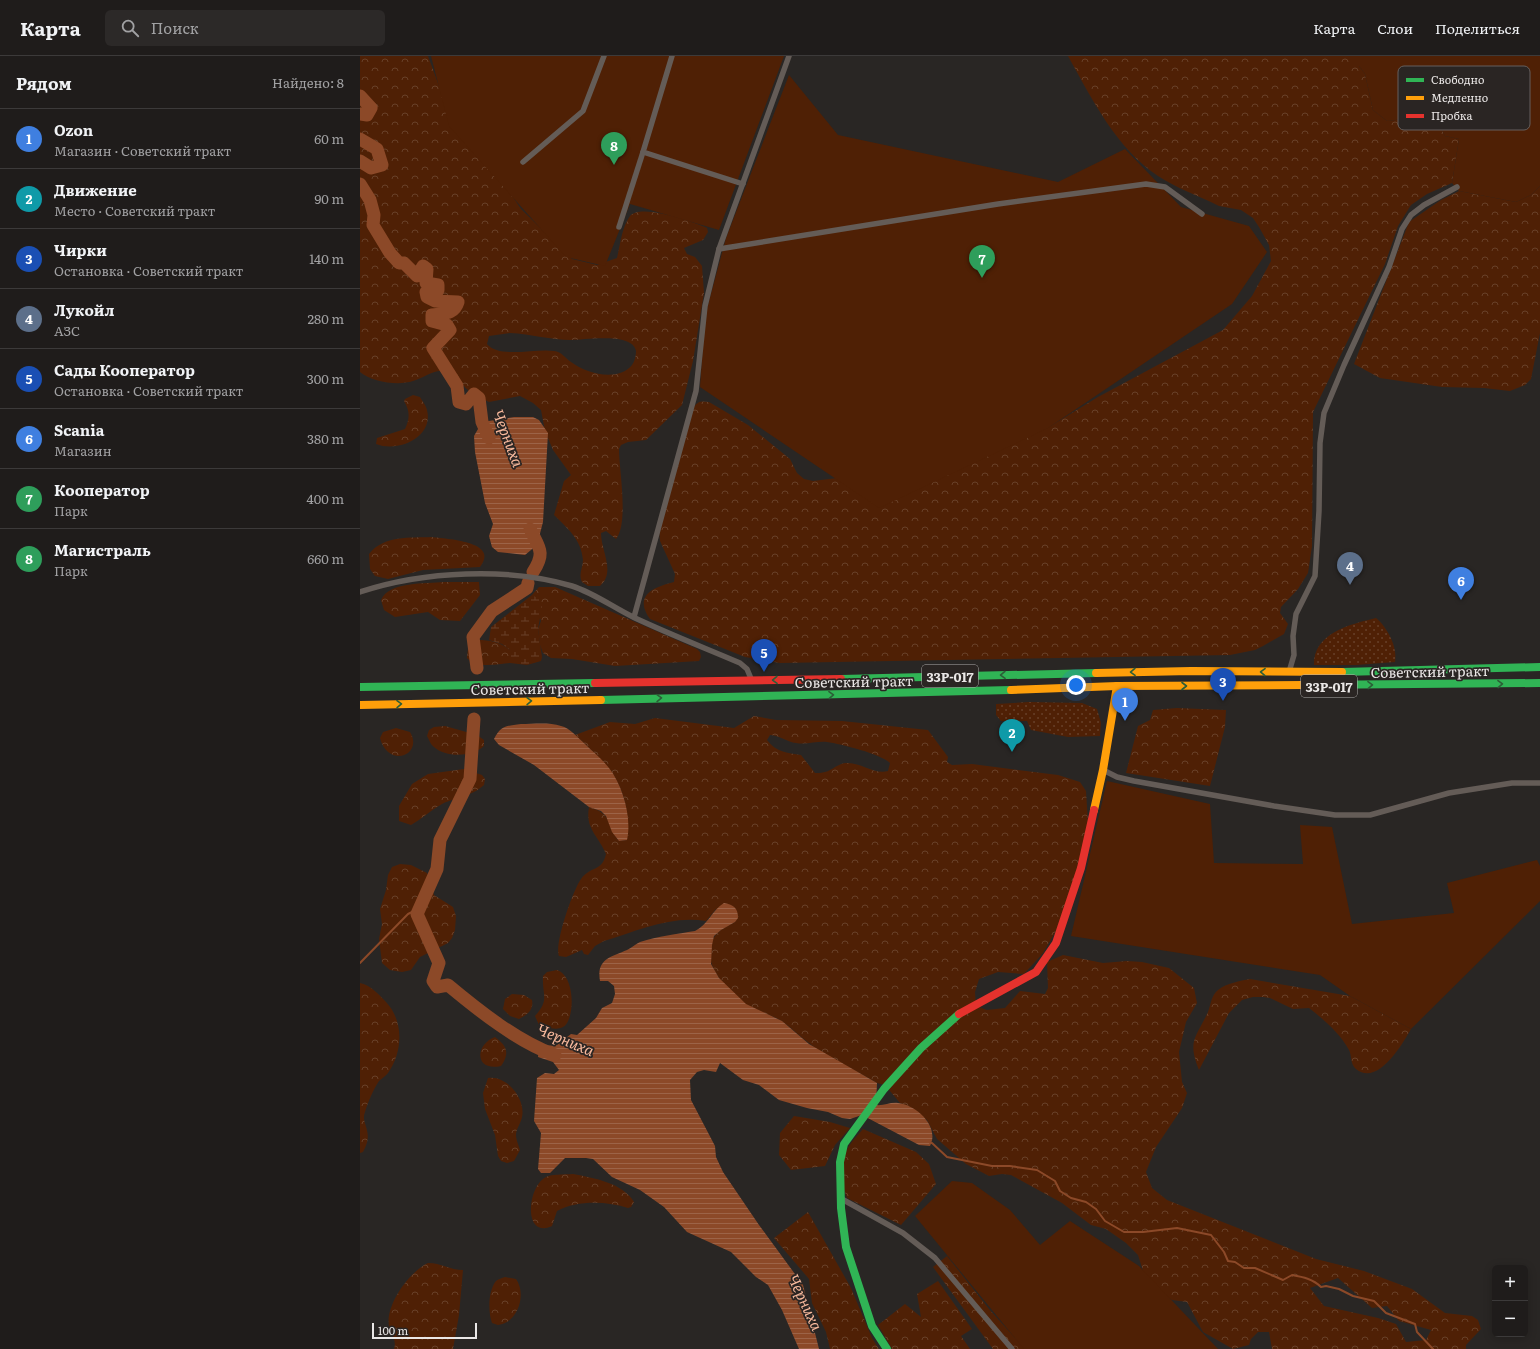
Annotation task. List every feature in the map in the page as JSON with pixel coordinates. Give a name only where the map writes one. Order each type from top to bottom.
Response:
[{"type":"main road","name":"Советский тракт","points":[[360,686],[752,681],[1191,671],[1290,672],[1540,667]]},
{"type":"main road","name":"Советский тракт","points":[[360,705],[944,692],[1118,686],[1540,683]]},
{"type":"main road","points":[[886,1349],[872,1326],[846,1247],[840,1198],[840,1162],[844,1144],[874,1103],[921,1048],[958,1015],[1036,972],[1056,943],[1081,868],[1104,770],[1118,686]]},
{"type":"street","points":[[523,162],[583,111],[604,56]]},
{"type":"street","points":[[619,227],[672,56]]},
{"type":"street","points":[[634,618],[696,391],[705,306],[719,249],[789,56]]},
{"type":"street","points":[[643,152],[743,184]]},
{"type":"street","points":[[719,249],[998,204],[1146,184],[1165,187],[1202,214]]},
{"type":"street","points":[[1290,672],[1294,655],[1293,636],[1296,614],[1315,576],[1319,511],[1320,443],[1324,412],[1389,267],[1402,229],[1411,215],[1424,205],[1456,187]]},
{"type":"street","points":[[360,592],[388,582],[416,578],[495,573],[533,576],[574,587],[634,618],[740,663],[747,669],[752,681]]},
{"type":"street","points":[[1104,770],[1117,777],[1134,781],[1274,806],[1335,815],[1370,815],[1449,793],[1512,783],[1540,783]]},
{"type":"street","points":[[840,1198],[902,1233],[935,1258],[1012,1349]]},
{"type":"green space","points":[[360,56],[428,56],[447,108],[492,166],[521,209],[572,259],[597,265],[617,258],[627,220],[630,216],[636,213],[645,212],[668,215],[707,228],[708,232],[703,240],[684,248],[687,254],[695,257],[702,266],[704,293],[693,361],[682,405],[646,440],[628,442],[621,445],[619,449],[623,509],[622,521],[620,531],[616,539],[606,531],[601,533],[607,574],[605,580],[600,586],[588,586],[582,582],[581,574],[583,560],[580,546],[573,535],[554,515],[564,481],[571,475],[553,450],[545,431],[541,410],[533,403],[520,396],[489,402],[468,390],[456,377],[447,372],[438,371],[417,380],[393,383],[378,381],[360,372]],"holes":[[[510,333],[563,340],[596,338],[618,339],[633,345],[636,351],[636,356],[632,365],[626,370],[611,375],[594,373],[585,370],[557,352],[546,350],[518,352],[500,351],[487,344],[489,336]]]},
{"type":"green space","points":[[431,56],[784,56],[719,230],[630,204],[605,266],[566,257],[449,126]]},
{"type":"green space","points":[[1068,56],[1359,56],[1359,66],[1365,74],[1373,110],[1387,121],[1398,120],[1398,130],[1442,130],[1445,136],[1459,139],[1452,183],[1427,194],[1411,205],[1398,226],[1385,264],[1313,412],[1312,546],[1308,573],[1298,589],[1281,607],[1280,613],[1288,624],[1284,634],[1255,650],[1230,655],[780,663],[745,657],[650,619],[645,611],[644,604],[648,593],[659,587],[674,582],[675,574],[660,541],[659,526],[694,407],[698,403],[709,402],[748,425],[790,459],[797,473],[804,479],[813,481],[837,478],[881,505],[1049,427],[1098,397],[1223,330],[1252,296],[1271,261],[1269,245],[1253,218],[1241,210],[1219,206],[1180,188],[1158,176],[1143,165],[1117,137],[1086,89]]},
{"type":"green space","points":[[1359,56],[1540,56],[1540,186],[1531,195],[1516,202],[1459,191],[1452,183],[1459,139],[1445,136],[1442,130],[1530,130],[1530,66],[1398,66],[1398,120],[1387,121],[1373,110],[1365,74],[1359,66]]},
{"type":"green space","points":[[789,75],[838,135],[1058,182],[1125,149],[1181,207],[1249,226],[1267,252],[1232,304],[1048,428],[879,508],[700,387],[705,316],[726,238]]},
{"type":"green space","points":[[1540,186],[1540,333],[1531,379],[1525,385],[1510,391],[1484,388],[1442,387],[1380,378],[1354,364],[1409,222],[1441,200],[1459,191],[1516,202],[1531,195]]},
{"type":"green space","points":[[413,395],[420,397],[427,410],[428,420],[420,435],[404,444],[385,446],[376,444],[377,438],[405,429],[409,415],[404,401]]},
{"type":"green space","points":[[432,537],[469,543],[477,547],[483,552],[484,558],[480,567],[423,570],[388,579],[375,576],[370,569],[369,554],[382,543],[406,538]]},
{"type":"green space","points":[[444,582],[479,582],[480,595],[460,621],[440,620],[428,612],[395,617],[384,610],[381,600],[385,594],[392,589],[400,586]]},
{"type":"green space","points":[[539,587],[555,587],[697,649],[700,652],[701,657],[699,661],[615,666],[572,659],[551,658],[543,653],[540,645],[538,629],[541,621],[532,595]]},
{"type":"green space","points":[[532,595],[539,599],[542,607],[538,629],[542,657],[541,661],[527,665],[510,663],[510,650],[502,644],[489,640],[491,627]]},
{"type":"green space","points":[[1376,618],[1391,638],[1395,650],[1395,662],[1356,665],[1314,665],[1315,654],[1320,645],[1327,638],[1345,627]]},
{"type":"green space","points":[[477,640],[495,642],[506,647],[510,650],[510,663],[482,665],[471,661],[467,658],[468,649],[471,643]]},
{"type":"green space","points":[[1029,702],[1082,703],[1097,709],[1101,723],[1100,736],[1068,737],[1031,730],[1027,721],[1001,721],[996,715],[996,704]]},
{"type":"green space","points":[[1177,708],[1226,710],[1225,727],[1210,786],[1126,773],[1138,726],[1150,720],[1153,710]]},
{"type":"green space","points":[[754,716],[776,720],[842,721],[928,730],[948,757],[947,762],[952,765],[972,764],[1058,775],[1080,782],[1086,791],[1088,823],[1075,878],[1057,929],[1043,953],[1024,974],[998,972],[979,979],[975,992],[976,1006],[987,1010],[1005,1008],[1020,991],[1045,994],[1048,988],[1047,962],[1063,955],[1103,963],[1127,961],[1142,962],[1169,968],[1194,988],[1197,1003],[1186,1022],[1179,1052],[1182,1082],[1187,1093],[1182,1108],[1156,1147],[1146,1172],[1152,1188],[1167,1200],[1316,1259],[1364,1271],[1412,1289],[1445,1313],[1472,1316],[1478,1320],[1481,1329],[1466,1345],[1466,1349],[1272,1349],[1269,1332],[1258,1332],[1251,1339],[1249,1345],[1233,1349],[1203,1332],[1187,1302],[1172,1300],[1158,1291],[1144,1274],[1138,1255],[1126,1243],[1106,1229],[1091,1225],[1062,1203],[1011,1175],[1002,1174],[989,1176],[966,1164],[937,1139],[927,1120],[910,1107],[900,1103],[885,1085],[877,1083],[825,1054],[783,1022],[749,1007],[738,998],[716,974],[712,964],[710,945],[717,934],[735,922],[716,909],[706,921],[680,920],[654,925],[604,941],[595,946],[588,955],[584,954],[582,950],[566,957],[559,956],[559,940],[569,905],[578,885],[584,875],[602,864],[606,854],[591,827],[588,815],[589,807],[606,816],[619,841],[627,840],[626,809],[620,786],[608,768],[575,735],[610,722],[635,724],[655,718],[734,728]],"holes":[[[770,735],[796,743],[804,744],[827,742],[860,750],[878,756],[890,763],[888,771],[883,772],[845,763],[831,770],[815,773],[801,755],[786,753],[770,744],[767,740]],[[1338,1278],[1372,1308],[1387,1306],[1399,1321],[1431,1330],[1426,1340],[1406,1342],[1396,1324],[1378,1318],[1324,1306],[1310,1288]]]},
{"type":"green space","points":[[445,726],[477,735],[484,740],[484,746],[479,750],[459,755],[439,751],[434,747],[427,736],[429,730],[434,727]]},
{"type":"green space","points":[[396,728],[410,732],[413,740],[412,747],[409,752],[397,756],[384,748],[380,738],[383,732]]},
{"type":"green space","points":[[464,769],[482,775],[485,779],[484,785],[468,795],[442,804],[411,825],[399,821],[399,806],[412,784],[428,774]]},
{"type":"green space","points":[[1107,781],[1210,804],[1214,863],[1303,864],[1300,825],[1332,827],[1352,924],[1454,913],[1447,883],[1537,860],[1540,866],[1540,901],[1411,1029],[1350,996],[1320,975],[1071,936]]},
{"type":"green space","points":[[400,864],[411,865],[427,873],[434,895],[453,907],[456,916],[455,930],[448,943],[420,957],[411,970],[402,972],[390,970],[382,963],[379,939],[382,924],[380,909],[386,890],[388,875],[392,867]]},
{"type":"green space","points":[[557,970],[563,974],[568,981],[572,998],[570,1016],[567,1023],[563,1027],[554,1029],[539,1025],[535,1016],[540,1010],[544,1001],[543,976],[547,972]]},
{"type":"green space","points":[[1250,979],[1350,996],[1411,1029],[1396,1053],[1389,1061],[1381,1068],[1373,1072],[1364,1073],[1354,1067],[1349,1050],[1336,1032],[1309,1008],[1293,1009],[1270,998],[1253,997],[1242,1000],[1229,1013],[1199,1070],[1195,1060],[1193,1045],[1194,1040],[1208,1012],[1214,995],[1218,990],[1225,986]]},
{"type":"green space","points":[[360,983],[368,986],[374,991],[392,1010],[398,1027],[399,1046],[393,1065],[387,1074],[379,1081],[366,1108],[364,1120],[368,1133],[368,1139],[363,1152],[360,1153]]},
{"type":"green space","points":[[512,994],[524,995],[532,1000],[532,1007],[529,1012],[519,1019],[510,1016],[503,1009],[505,999]]},
{"type":"green space","points":[[495,1037],[505,1047],[506,1057],[501,1066],[492,1067],[482,1062],[480,1057],[483,1046]]},
{"type":"green space","points":[[488,1078],[502,1080],[508,1084],[514,1090],[521,1103],[522,1117],[516,1135],[520,1150],[514,1161],[507,1163],[501,1161],[498,1156],[495,1135],[485,1109],[483,1093]]},
{"type":"green space","points":[[794,1116],[830,1122],[850,1128],[835,1145],[825,1166],[791,1170],[779,1155],[780,1133]]},
{"type":"green space","points":[[863,1129],[916,1152],[929,1164],[936,1184],[901,1225],[847,1198],[841,1178],[842,1161],[849,1146]]},
{"type":"green space","points":[[573,1174],[607,1182],[623,1190],[634,1202],[631,1207],[628,1208],[602,1203],[583,1203],[565,1207],[557,1211],[552,1226],[543,1228],[537,1226],[533,1220],[531,1203],[538,1185],[543,1179],[549,1176]]},
{"type":"green space","points":[[952,1181],[972,1183],[1010,1210],[1040,1245],[1070,1221],[1139,1266],[1218,1349],[1024,1349],[915,1216]]},
{"type":"green space","points":[[808,1212],[851,1288],[872,1338],[879,1349],[830,1349],[826,1332],[812,1303],[809,1279],[774,1238]]},
{"type":"green space","points":[[947,1256],[989,1309],[1025,1349],[993,1349],[933,1267]]},
{"type":"green space","points":[[428,1263],[463,1270],[459,1315],[453,1349],[394,1349],[394,1340],[389,1326],[391,1308],[400,1290],[407,1281],[421,1267]]},
{"type":"green space","points":[[505,1277],[516,1279],[519,1285],[521,1292],[519,1307],[511,1319],[498,1325],[492,1323],[489,1308],[490,1296],[493,1285],[496,1281]]},
{"type":"green space","points":[[938,1281],[972,1329],[961,1336],[970,1349],[892,1349],[878,1325],[905,1304],[921,1317],[917,1294]]},
{"type":"water","points":[[514,417],[533,417],[539,420],[548,433],[543,522],[537,545],[525,555],[498,552],[492,547],[489,536],[493,524],[485,503],[475,452],[474,436],[482,422]]},
{"type":"water","points":[[521,724],[546,724],[564,727],[574,734],[606,765],[614,775],[625,802],[628,822],[627,840],[619,841],[612,832],[606,816],[601,811],[589,807],[534,765],[499,745],[494,739],[499,731],[505,727]]},
{"type":"water","points":[[724,903],[736,909],[738,918],[735,922],[714,936],[711,964],[719,978],[746,1004],[782,1021],[809,1044],[877,1083],[876,1105],[898,1103],[912,1108],[925,1118],[932,1132],[930,1146],[919,1145],[862,1115],[850,1119],[842,1118],[828,1112],[779,1100],[759,1085],[743,1080],[720,1063],[716,1072],[704,1070],[697,1072],[690,1080],[691,1100],[715,1146],[716,1157],[723,1172],[759,1225],[803,1285],[819,1349],[799,1349],[782,1310],[768,1285],[756,1277],[731,1252],[687,1232],[664,1207],[640,1190],[612,1177],[593,1159],[565,1158],[550,1173],[541,1173],[538,1169],[541,1133],[534,1121],[537,1078],[545,1073],[554,1074],[559,1070],[553,1062],[538,1057],[539,1049],[544,1046],[557,1045],[571,1034],[577,1035],[596,1018],[602,1008],[612,1003],[615,994],[614,986],[608,981],[600,981],[599,974],[600,968],[606,960],[640,942],[695,931],[703,925],[716,909]]},
{"type":"waterway","name":"Черниха","points":[[360,96],[371,108],[367,115],[360,114]]},
{"type":"waterway","name":"Черниха","points":[[360,139],[377,149],[382,165],[371,168],[360,161]]},
{"type":"waterway","name":"Черниха","points":[[360,184],[370,200],[374,215],[373,225],[390,253],[399,263],[404,263],[417,276],[423,266],[427,269],[426,283],[438,285],[438,290],[426,292],[427,297],[435,301],[458,302],[451,311],[432,315],[432,321],[447,325],[450,330],[433,348],[457,386],[459,402],[466,404],[474,394],[479,398],[482,422],[489,438]]},
{"type":"waterway","name":"Черниха","points":[[530,529],[540,550],[539,560],[533,572]]},
{"type":"waterway","name":"Черниха","points":[[477,668],[473,637],[492,611],[527,588],[528,583]]},
{"type":"waterway","name":"Черниха","points":[[474,719],[470,779],[440,840],[437,869],[417,914],[439,963],[433,981],[437,987],[448,985],[485,1015],[513,1034],[555,1055]]},
{"type":"waterway","points":[[360,963],[408,914],[420,908]]},
{"type":"waterway","points":[[930,1143],[932,1143],[947,1157],[992,1166],[1010,1166],[1037,1170],[1055,1181],[1060,1191],[1071,1198],[1086,1202],[1096,1209],[1105,1221],[1124,1232],[1143,1232],[1177,1228],[1211,1235],[1224,1252],[1228,1261],[1235,1262],[1244,1268],[1255,1268],[1283,1280],[1292,1275],[1304,1278],[1315,1282],[1321,1287],[1326,1286],[1339,1289],[1353,1296],[1374,1301],[1386,1313],[1415,1324],[1417,1332],[1433,1349]]},
{"type":"traffic: fast","points":[[1342,672],[1540,667]]},
{"type":"traffic: fast","points":[[841,679],[1096,673]]},
{"type":"traffic: fast","points":[[360,687],[595,683]]},
{"type":"traffic: fast","points":[[1304,685],[1540,683]]},
{"type":"traffic: fast","points":[[601,700],[1011,690]]},
{"type":"traffic: fast","points":[[887,1349],[872,1326],[846,1247],[841,1208],[840,1162],[844,1144],[884,1089],[921,1048],[959,1014]]},
{"type":"traffic: slow","points":[[1096,673],[1191,671],[1342,672]]},
{"type":"traffic: slow","points":[[1011,690],[1117,686],[1304,685]]},
{"type":"traffic: slow","points":[[1094,810],[1103,770],[1117,686]]},
{"type":"traffic: slow","points":[[360,705],[601,700]]},
{"type":"traffic: jam","points":[[595,683],[841,679]]},
{"type":"traffic: jam","points":[[959,1014],[1036,972],[1056,943],[1081,868],[1094,810]]},
{"type":"place","name":"Магистраль","points":[[614,165]]},
{"type":"place","name":"Кооператор","points":[[982,278]]},
{"type":"place","name":"Лукойл","points":[[1350,585]]},
{"type":"place","name":"Scania","points":[[1461,600]]},
{"type":"place","name":"Сады Кооператор","points":[[764,672]]},
{"type":"place","name":"Чирки","points":[[1223,701]]},
{"type":"place","name":"Ozon","points":[[1125,721]]},
{"type":"place","name":"Движение","points":[[1012,752]]}]
